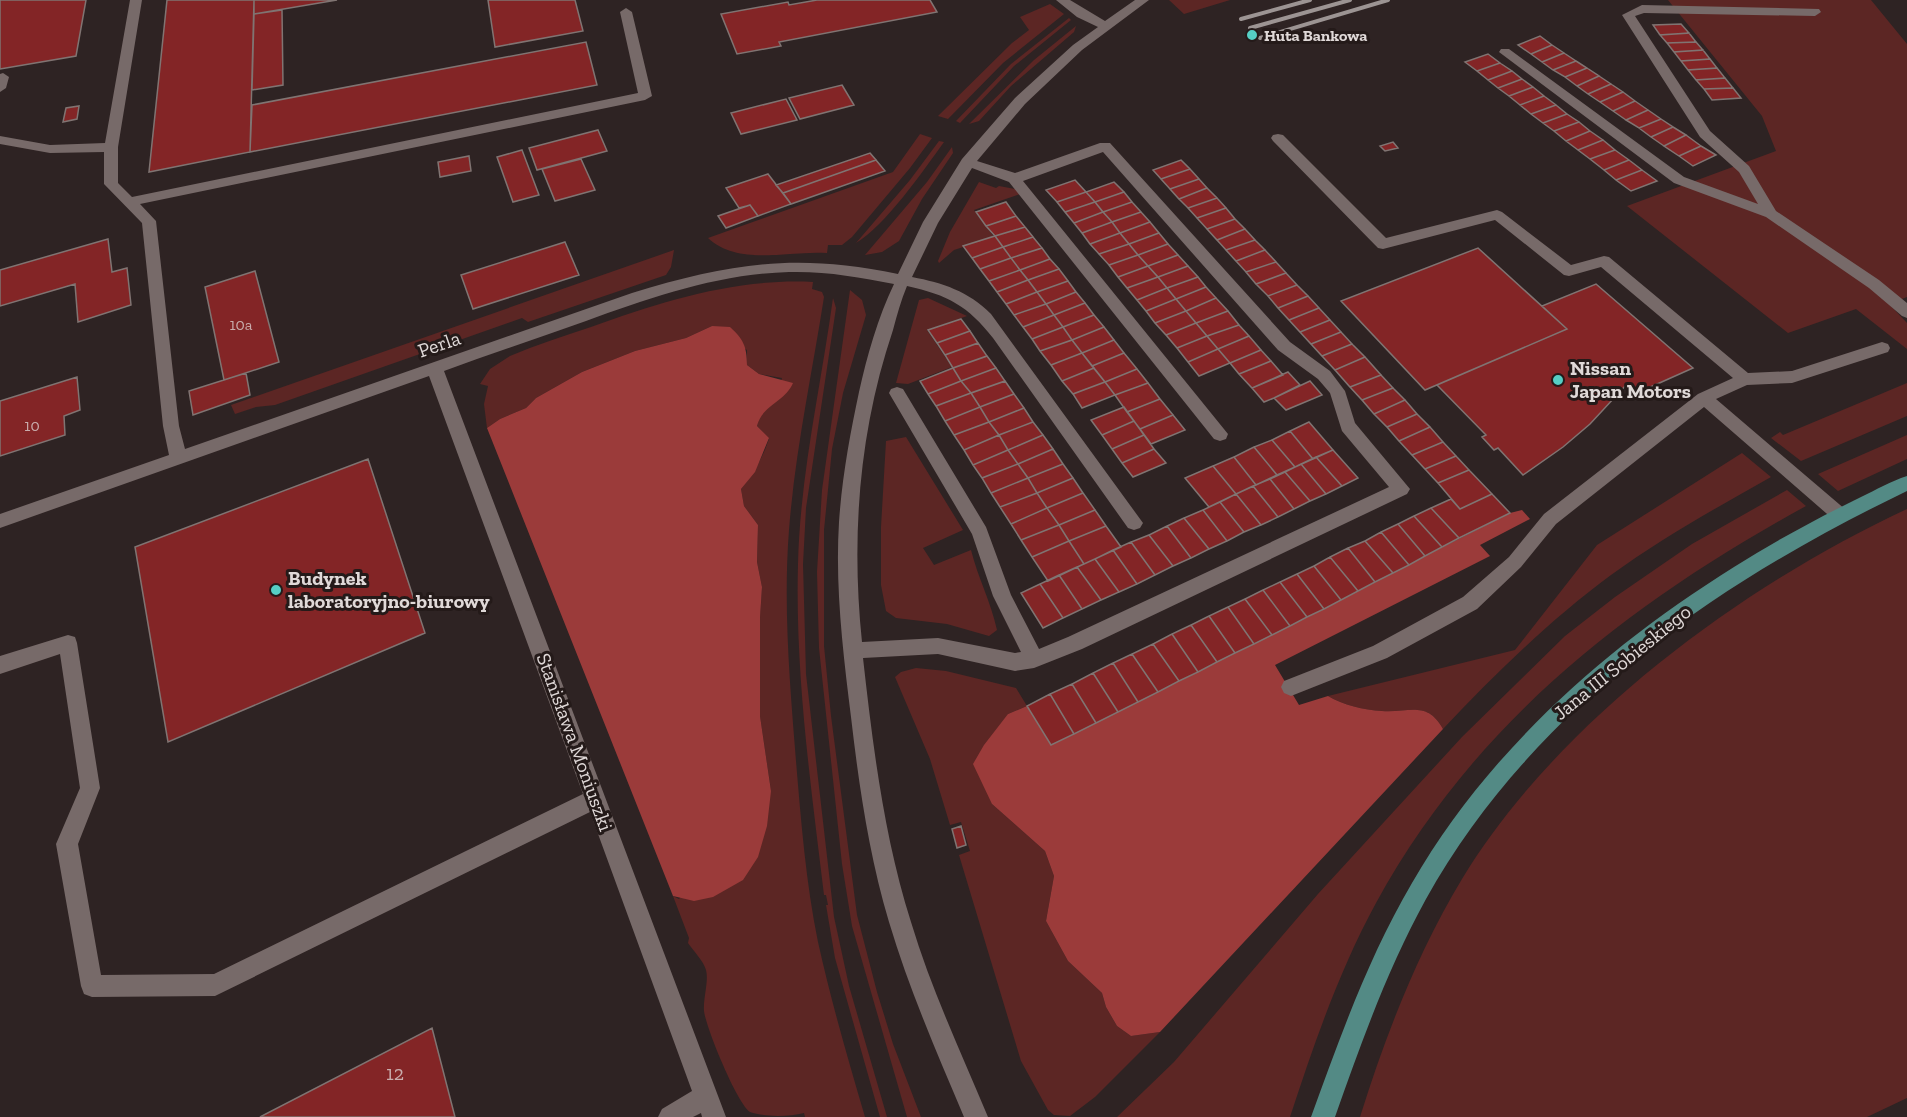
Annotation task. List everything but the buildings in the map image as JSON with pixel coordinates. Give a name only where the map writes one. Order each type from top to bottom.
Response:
[{"type":"main road","name":"Jana III Sobieskiego","points":[[1323,1117],[1375,982],[1419,893],[1461,826],[1513,758],[1582,690],[1668,623],[1752,566],[1840,515],[1907,483]]},
{"type":"street","points":[[136,0],[111,147],[111,184],[149,221],[171,426],[177,458]]},
{"type":"street","points":[[1062,0],[1081,14],[1105,26]]},
{"type":"street","points":[[976,1117],[925,996],[898,917],[870,787],[853,651],[848,564],[848,522],[854,462],[862,412],[876,354],[902,280],[936,211],[967,162],[1021,98],[1055,65],[1143,0]]},
{"type":"street","points":[[1771,214],[1744,169],[1705,134],[1628,15],[1642,9],[1815,12]]},
{"type":"street","points":[[129,202],[645,96],[626,12]]},
{"type":"street","points":[[1505,52],[1679,180],[1771,214],[1874,284],[1907,312]]},
{"type":"street","points":[[1278,138],[1383,244],[1497,215],[1569,271],[1604,261],[1746,379]]},
{"type":"street","points":[[0,140],[50,149],[111,147]]},
{"type":"street","points":[[853,651],[905,646],[938,646],[1015,662],[1034,659],[1075,643],[1401,489],[1348,426],[1337,391],[1324,375],[1284,346],[1105,146],[1014,179]]},
{"type":"street","points":[[967,162],[1014,179],[1220,434]]},
{"type":"street","name":"Perla","points":[[0,521],[637,297],[706,278],[792,267],[840,269],[902,280],[950,291],[975,305],[999,334],[1134,523]]},
{"type":"street","points":[[1291,687],[1380,652],[1470,603],[1515,562],[1550,519],[1704,398],[1746,379],[1792,377],[1882,348]]},
{"type":"street","name":"Stanisława Moniuszki","points":[[434,368],[710,1107]]},
{"type":"street","points":[[897,393],[980,532],[1002,596],[1034,659]]},
{"type":"street","points":[[1704,398],[1840,515]]},
{"type":"street","points":[[0,665],[68,643],[90,788],[67,844],[92,986],[214,985],[596,798]]},
{"type":"street","points":[[670,1117],[710,1107]]},
{"type":"shaded area","points":[[1169,0],[1230,0],[1184,14]]},
{"type":"shaded area","points":[[1668,0],[1871,0],[1907,44],[1907,297],[1889,304],[1907,323],[1907,349],[1856,309],[1788,333],[1627,206],[1776,151],[1762,116]]},
{"type":"shaded area","points":[[1050,4],[1064,14],[1003,63],[948,119],[938,116],[1012,43],[1029,30],[1020,17]]},
{"type":"shaded area","points":[[1069,18],[1071,20],[1014,66],[960,123],[956,121],[1011,64]]},
{"type":"shaded area","points":[[1076,26],[1074,32],[1011,86],[979,121],[969,124],[1034,60]]},
{"type":"shaded area","points":[[920,134],[932,138],[910,168],[852,237],[842,245],[828,245],[827,253],[749,255],[720,247],[708,238],[893,172]]},
{"type":"shaded area","points":[[939,141],[944,142],[903,197],[868,235],[856,243],[910,180]]},
{"type":"shaded area","points":[[952,147],[953,153],[922,199],[899,241],[882,252],[865,255],[927,182]]},
{"type":"shaded area","points":[[979,182],[996,188],[999,186],[1015,189],[1020,194],[974,210],[994,237],[954,250],[939,263],[950,232]]},
{"type":"shaded area","points":[[674,250],[671,267],[666,275],[528,322],[522,318],[275,405],[256,407],[235,414],[231,405]]},
{"type":"shaded area","points":[[784,282],[813,282],[812,289],[822,292],[824,297],[800,442],[789,530],[787,617],[790,675],[802,829],[814,920],[834,1008],[865,1117],[805,1117],[804,1113],[769,1116],[750,1112],[744,1106],[730,1081],[710,1033],[704,1011],[706,970],[701,959],[688,943],[689,938],[673,896],[679,899],[771,791],[760,716],[762,587],[757,562],[758,525],[744,506],[741,489],[764,453],[769,439],[757,426],[760,414],[773,404],[782,378],[759,374],[747,365],[747,350],[712,326],[686,338],[635,351],[582,372],[536,398],[526,408],[500,419],[487,428],[484,404],[488,386],[480,384],[490,369],[510,356],[645,308],[728,288]]},
{"type":"shaded area","points":[[850,290],[862,300],[866,315],[843,393],[832,449],[824,530],[824,646],[857,915],[893,1044],[921,1117],[907,1117],[852,926],[842,864],[819,648],[817,572],[822,490]]},
{"type":"shaded area","points":[[833,298],[836,308],[806,508],[803,564],[806,674],[834,917],[849,986],[887,1117],[880,1117],[835,958],[826,905],[828,905],[826,895],[824,895],[801,689],[798,606],[800,531],[807,464]]},
{"type":"shaded area","points":[[928,298],[967,316],[927,330],[952,367],[908,384],[896,383],[919,300]]},
{"type":"shaded area","points":[[712,326],[730,327],[734,331],[745,348],[747,365],[759,374],[793,383],[785,395],[768,408],[760,419],[757,426],[769,438],[755,472],[741,489],[744,506],[758,525],[757,562],[762,587],[760,716],[771,791],[767,826],[758,857],[743,880],[713,897],[694,901],[673,896],[487,428],[500,419],[526,408],[536,398],[582,372],[635,351],[686,338]]},
{"type":"shaded area","points":[[1907,383],[1907,416],[1801,461],[1771,438],[1780,432],[1783,435]]},
{"type":"shaded area","points":[[1907,435],[1907,459],[1838,491],[1818,474]]},
{"type":"shaded area","points":[[906,437],[963,530],[923,548],[934,565],[971,550],[997,630],[989,636],[947,624],[896,618],[886,611],[881,585],[881,527],[886,441]]},
{"type":"shaded area","points":[[1742,453],[1771,477],[1630,561],[1588,592],[1524,648],[1443,729],[1431,714],[1424,711],[1368,710],[1328,696],[1515,650],[1597,545]]},
{"type":"shaded area","points":[[1787,490],[1806,506],[1740,544],[1678,584],[1618,627],[1561,673],[1509,724],[1460,778],[1416,838],[1376,903],[1350,955],[1328,1008],[1290,1117],[1117,1117],[1174,1062],[1318,894],[1462,737],[1565,636],[1615,597],[1692,544]]},
{"type":"shaded area","points":[[1907,509],[1907,1098],[1867,1117],[1360,1117],[1404,995],[1446,907],[1501,821],[1548,766],[1601,713],[1658,664],[1719,618],[1781,577],[1845,540]]},
{"type":"shaded area","points":[[1522,510],[1530,519],[1480,545],[1490,556],[1275,665],[1299,705],[1328,696],[1368,710],[1424,711],[1431,714],[1443,729],[1160,1032],[1131,1036],[1117,1026],[1106,1007],[1102,993],[1068,961],[1046,921],[1054,876],[1045,851],[992,804],[973,764],[984,745],[1008,714],[1027,706],[1051,745],[1510,513]]},
{"type":"shaded area","points":[[916,668],[946,671],[1016,688],[1027,706],[1008,714],[992,804],[1045,851],[1054,876],[1046,921],[1068,961],[1102,993],[1106,1007],[1117,1026],[1131,1036],[1160,1032],[1095,1097],[1070,1116],[1054,1115],[1048,1110],[1021,1061],[959,855],[970,851],[961,822],[950,825],[930,759],[895,677],[901,672]]},
{"type":"railway","points":[[1241,19],[1310,0]]},
{"type":"railway","points":[[1250,28],[1350,0]]},
{"type":"railway","points":[[1260,38],[1388,0]]},
{"type":"place","name":"Huta Bankowa","points":[[1252,35]]},
{"type":"place","name":"Nissan Japan Motors","points":[[1558,380]]},
{"type":"place","name":"Budynek laboratoryjno-biurowy","points":[[276,590]]}]
